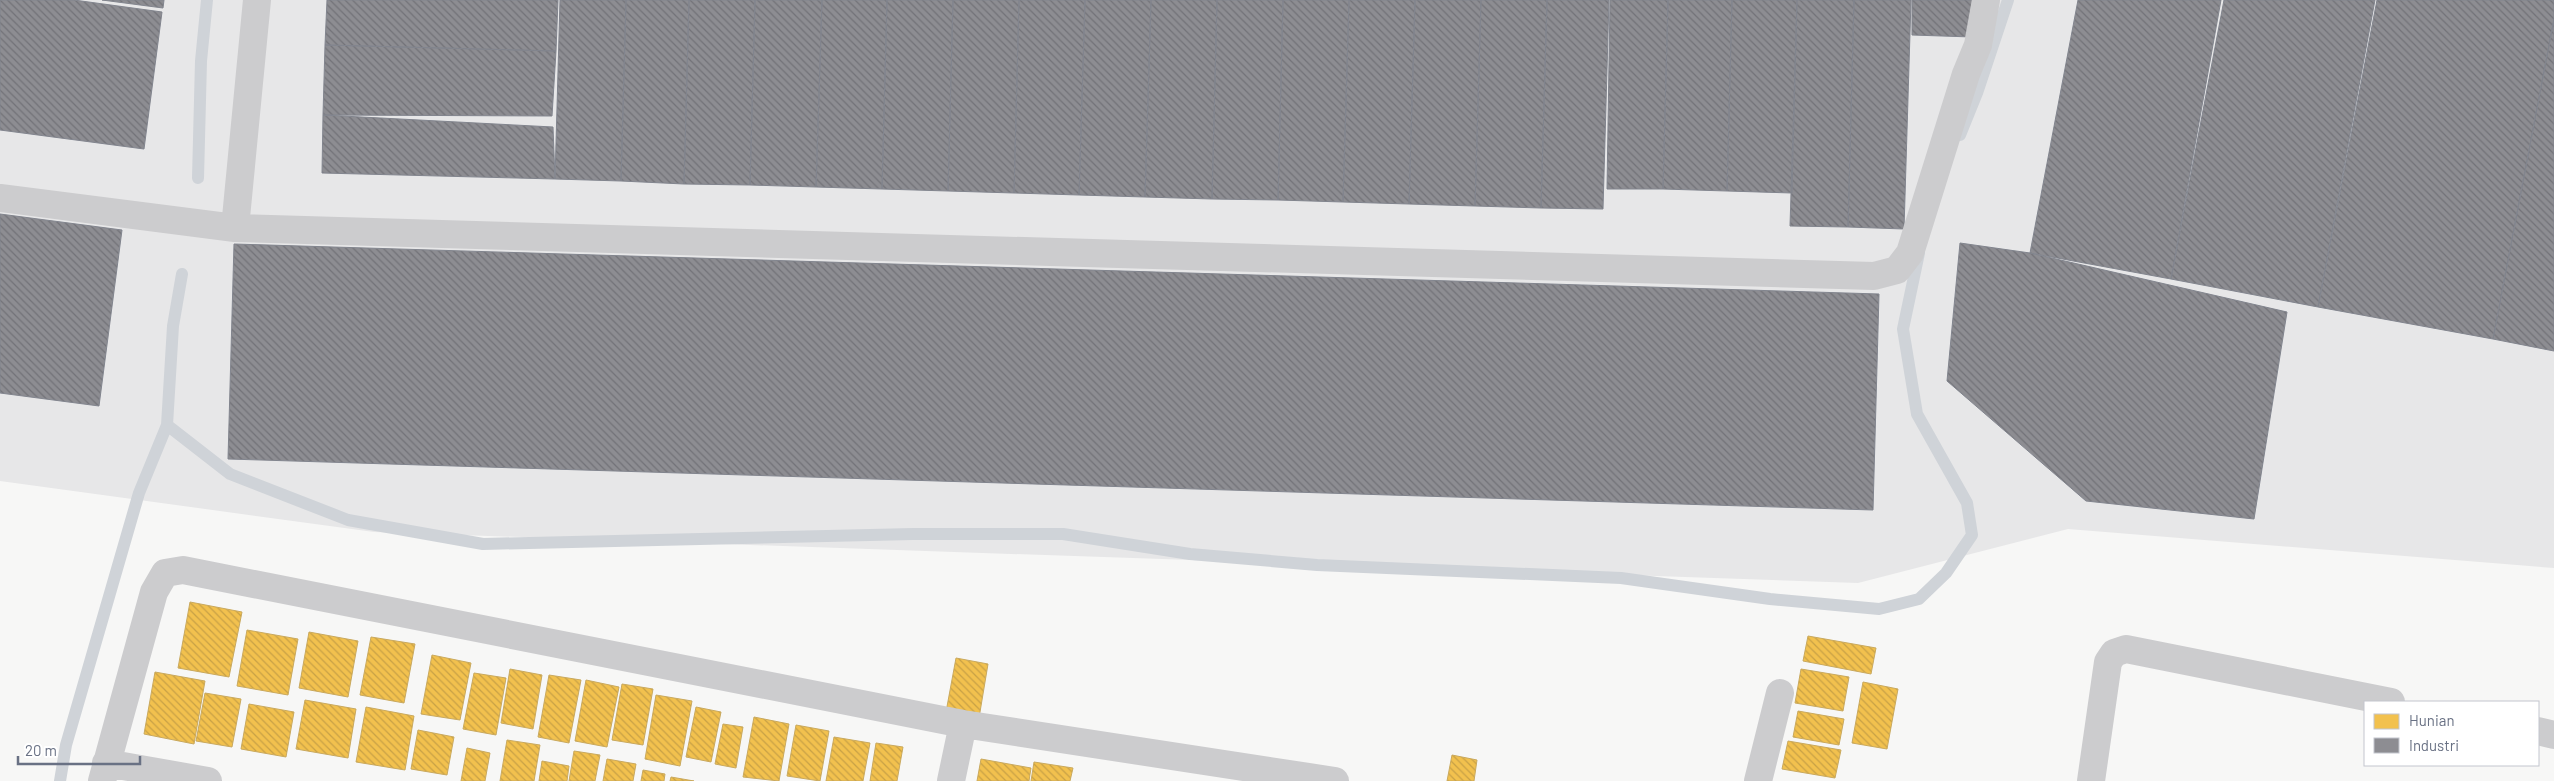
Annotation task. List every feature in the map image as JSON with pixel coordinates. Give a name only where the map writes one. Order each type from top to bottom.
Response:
[{"type":"street","points":[[225,227],[256,0]]},
{"type":"street","points":[[0,198],[225,227],[1874,276],[1897,270],[1910,253],[1966,74],[1978,45],[1986,0]]},
{"type":"street","points":[[208,781],[104,772],[154,592],[165,573],[183,570],[963,724],[1334,781]]},
{"type":"street","points":[[2091,781],[2108,662],[2114,653],[2126,649],[2386,701]]},
{"type":"street","points":[[1758,781],[1780,693]]},
{"type":"street","points":[[951,781],[963,724]]},
{"type":"street","points":[[2539,731],[2554,735]]},
{"type":"shaded area","points":[[0,0],[2554,0],[2554,568],[2068,529],[1858,583],[374,532],[0,481]]},
{"type":"building: Hunian","points":[[190,602],[242,612],[229,677],[178,668]]},
{"type":"building: Hunian","points":[[247,630],[298,639],[288,695],[237,686]]},
{"type":"building: Hunian","points":[[309,632],[358,641],[348,697],[299,688]]},
{"type":"building: Hunian","points":[[1808,636],[1876,648],[1871,674],[1803,661]]},
{"type":"building: Hunian","points":[[371,637],[415,644],[404,703],[360,695]]},
{"type":"building: Hunian","points":[[432,655],[471,663],[460,720],[421,714]]},
{"type":"building: Hunian","points":[[956,658],[988,664],[979,718],[946,712]]},
{"type":"building: Hunian","points":[[510,669],[542,675],[533,729],[501,723]]},
{"type":"building: Hunian","points":[[1801,669],[1849,677],[1843,711],[1795,703]]},
{"type":"building: Hunian","points":[[155,672],[205,681],[194,744],[144,734]]},
{"type":"building: Hunian","points":[[474,673],[506,678],[496,735],[463,729]]},
{"type":"building: Hunian","points":[[549,675],[581,680],[569,743],[538,737]]},
{"type":"building: Hunian","points":[[586,680],[619,687],[607,747],[575,741]]},
{"type":"building: Hunian","points":[[1863,682],[1898,689],[1887,749],[1852,743]]},
{"type":"building: Hunian","points":[[622,684],[653,689],[643,745],[612,740]]},
{"type":"building: Hunian","points":[[205,693],[241,699],[232,747],[196,741]]},
{"type":"building: Hunian","points":[[656,695],[692,701],[680,766],[645,759]]},
{"type":"building: Hunian","points":[[305,700],[356,709],[348,758],[296,749]]},
{"type":"building: Hunian","points":[[249,704],[294,712],[286,757],[241,749]]},
{"type":"building: Hunian","points":[[366,707],[414,716],[405,770],[356,762]]},
{"type":"building: Hunian","points":[[696,707],[721,712],[711,762],[686,757]]},
{"type":"building: Hunian","points":[[1798,711],[1844,719],[1839,745],[1793,737]]},
{"type":"building: Hunian","points":[[754,717],[789,724],[779,781],[743,777]]},
{"type":"building: Hunian","points":[[723,724],[743,727],[736,768],[715,764]]},
{"type":"building: Hunian","points":[[796,725],[829,731],[820,781],[787,776]]},
{"type":"building: Hunian","points":[[418,730],[454,737],[447,775],[411,769]]},
{"type":"building: Hunian","points":[[834,737],[870,743],[863,781],[826,781]]},
{"type":"building: Hunian","points":[[507,740],[540,745],[534,781],[500,781]]},
{"type":"building: Hunian","points":[[1788,741],[1841,750],[1835,778],[1782,769]]},
{"type":"building: Hunian","points":[[876,743],[903,747],[897,781],[870,781]]},
{"type":"building: Hunian","points":[[467,748],[490,753],[485,781],[461,781]]},
{"type":"building: Hunian","points":[[574,751],[600,755],[595,781],[569,781]]},
{"type":"building: Hunian","points":[[1452,755],[1477,760],[1474,781],[1447,781]]},
{"type":"building: Hunian","points":[[607,759],[636,764],[633,781],[603,781]]},
{"type":"building: Hunian","points":[[981,759],[1031,768],[1029,781],[977,781]]},
{"type":"building: Hunian","points":[[542,761],[569,766],[567,781],[539,781]]},
{"type":"building: Hunian","points":[[1034,762],[1073,768],[1070,781],[1031,781]]},
{"type":"building: Hunian","points":[[643,770],[665,774],[664,781],[641,781]]},
{"type":"building: Hunian","points":[[671,777],[694,781],[670,781]]},
{"type":"building: Industri","points":[[0,0],[74,0],[162,12],[144,149],[0,130]]},
{"type":"building: Industri","points":[[102,0],[164,0],[163,8]]},
{"type":"building: Industri","points":[[327,0],[558,0],[556,51],[325,45]]},
{"type":"building: Industri","points":[[560,0],[626,0],[621,181],[555,179]]},
{"type":"building: Industri","points":[[626,0],[689,0],[684,184],[621,181]]},
{"type":"building: Industri","points":[[689,0],[755,0],[750,185],[684,184]]},
{"type":"building: Industri","points":[[755,0],[822,0],[816,187],[750,185]]},
{"type":"building: Industri","points":[[822,0],[887,0],[882,189],[816,187]]},
{"type":"building: Industri","points":[[887,0],[953,0],[948,191],[882,189]]},
{"type":"building: Industri","points":[[953,0],[1019,0],[1014,193],[948,191]]},
{"type":"building: Industri","points":[[1019,0],[1085,0],[1079,195],[1014,193]]},
{"type":"building: Industri","points":[[1085,0],[1151,0],[1145,197],[1079,195]]},
{"type":"building: Industri","points":[[1151,0],[1217,0],[1212,199],[1145,197]]},
{"type":"building: Industri","points":[[1217,0],[1283,0],[1278,200],[1212,199]]},
{"type":"building: Industri","points":[[1283,0],[1349,0],[1343,202],[1278,200]]},
{"type":"building: Industri","points":[[1349,0],[1415,0],[1409,204],[1343,202]]},
{"type":"building: Industri","points":[[1415,0],[1481,0],[1475,206],[1409,204]]},
{"type":"building: Industri","points":[[1481,0],[1547,0],[1541,208],[1475,206]]},
{"type":"building: Industri","points":[[1547,0],[1609,0],[1603,209],[1541,208]]},
{"type":"building: Industri","points":[[1610,0],[1668,0],[1663,189],[1607,189]]},
{"type":"building: Industri","points":[[1668,0],[1732,0],[1727,191],[1663,189]]},
{"type":"building: Industri","points":[[1732,0],[1797,0],[1792,193],[1727,191]]},
{"type":"building: Industri","points":[[1797,0],[1854,0],[1848,227],[1790,226]]},
{"type":"building: Industri","points":[[1854,0],[1911,0],[1904,229],[1848,227]]},
{"type":"building: Industri","points":[[1912,0],[1973,0],[1972,37],[1912,35]]},
{"type":"building: Industri","points":[[2078,0],[2221,0],[2171,279],[2030,253]]},
{"type":"building: Industri","points":[[2224,0],[2375,0],[2318,307],[2171,279]]},
{"type":"building: Industri","points":[[2377,0],[2554,0],[2554,19],[2493,339],[2318,307]]},
{"type":"building: Industri","points":[[2554,19],[2554,351],[2493,339]]},
{"type":"building: Industri","points":[[325,45],[556,51],[552,116],[323,115]]},
{"type":"building: Industri","points":[[323,115],[553,127],[555,179],[322,173]]},
{"type":"building: Industri","points":[[0,214],[122,230],[99,406],[0,393]]},
{"type":"building: Industri","points":[[1960,243],[2030,253],[2287,312],[2254,519],[2086,501],[1947,381]]},
{"type":"building: Industri","points":[[234,244],[1879,294],[1873,510],[228,459]]},
{"type":"waterway","points":[[198,178],[201,61],[207,0]]},
{"type":"waterway","points":[[1960,135],[1977,93],[2008,0]]},
{"type":"waterway","points":[[167,425],[230,474],[348,520],[483,544],[913,534],[1063,534],[1190,554],[1317,565],[1621,578],[1770,599],[1879,609],[1919,599],[1946,573],[1972,535],[1967,503],[1917,414],[1903,329],[1919,253]]},
{"type":"waterway","points":[[60,781],[66,745],[139,493],[167,425],[173,326],[182,274]]}]
